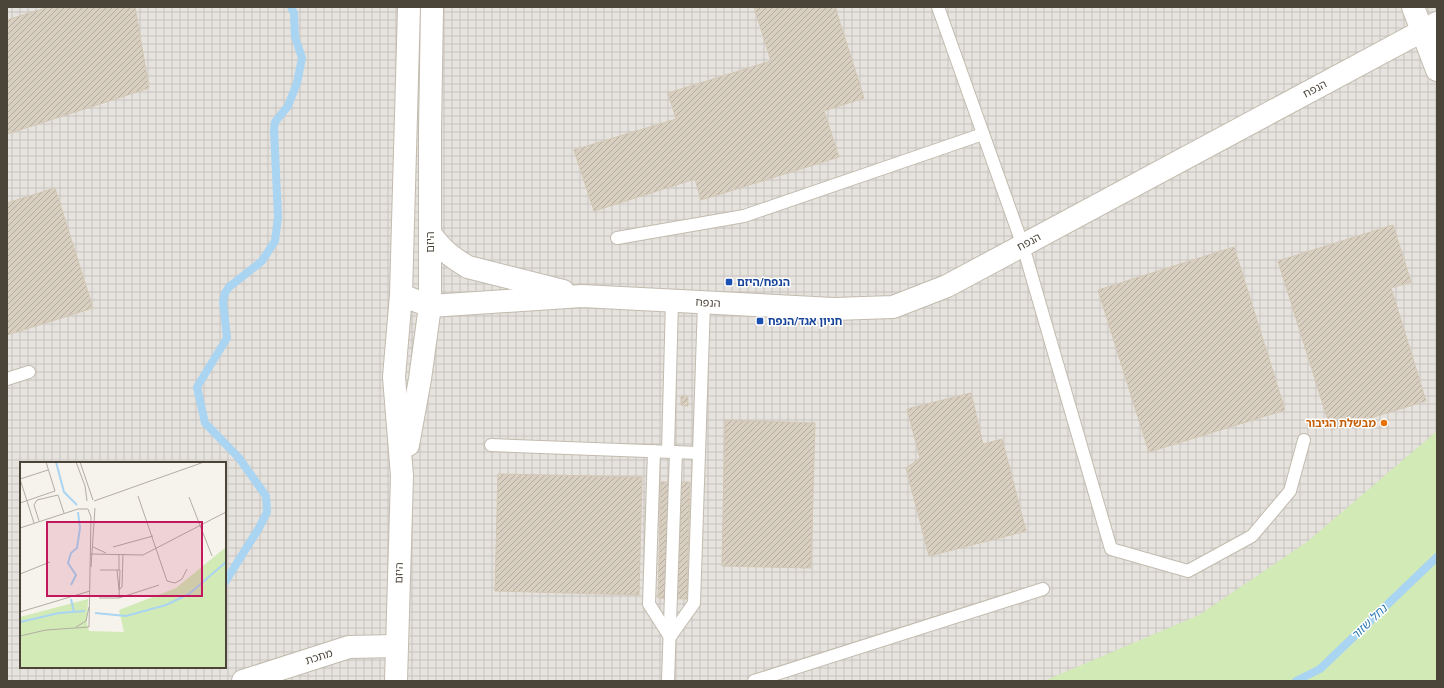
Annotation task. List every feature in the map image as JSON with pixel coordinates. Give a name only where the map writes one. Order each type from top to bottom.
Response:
[{"type":"street","name":"היזם","points":[[396,681],[402,476],[394,377],[401,295],[409,7]]},
{"type":"street","name":"היזם","points":[[402,476],[420,379],[430,306],[432,7]]},
{"type":"street","points":[[1413,7],[1430,27],[1437,70]]},
{"type":"street","name":"הנפח","points":[[401,295],[430,306],[582,296],[834,309],[893,307],[946,286],[1023,246],[1430,27]]},
{"type":"street","name":"הנפח","points":[[430,232],[440,247],[455,260],[468,267],[582,296]]},
{"type":"street","name":"מתכת","points":[[244,681],[349,647],[396,646]]},
{"type":"lane","points":[[938,7],[1023,246],[1111,549],[1188,571],[1252,536],[1290,491],[1304,440]]},
{"type":"lane","points":[[617,238],[744,216],[983,134]]},
{"type":"lane","points":[[668,681],[670,637],[672,452],[672,301]]},
{"type":"lane","points":[[670,637],[694,603],[704,303]]},
{"type":"lane","points":[[7,379],[29,372]]},
{"type":"lane","points":[[491,445],[699,453]]},
{"type":"lane","points":[[654,451],[649,604],[670,637]]},
{"type":"lane","points":[[754,681],[1043,589]]},
{"type":"shaded area","points":[[7,7],[1437,7],[1437,587],[1153,681],[7,681]]},
{"type":"green space","points":[[1437,431],[1437,681],[1044,681],[1199,615],[1307,542]]},
{"type":"building","points":[[49,7],[135,7],[149,88],[7,134],[7,20]]},
{"type":"building","points":[[754,7],[835,7],[864,98],[824,111],[839,157],[701,200],[695,179],[594,211],[574,150],[676,119],[668,93],[771,61]]},
{"type":"building","points":[[55,188],[93,308],[7,335],[7,203]]},
{"type":"building","points":[[1393,225],[1411,282],[1391,288],[1426,401],[1331,430],[1278,261]]},
{"type":"building","points":[[1234,247],[1285,410],[1149,452],[1098,290]]},
{"type":"building","points":[[971,393],[983,444],[1002,439],[1026,531],[929,556],[906,468],[920,458],[907,409]]},
{"type":"building","points":[[681,396],[688,396],[688,406],[681,405]]},
{"type":"building","points":[[725,420],[815,423],[811,568],[722,566]]},
{"type":"building","points":[[498,474],[642,477],[639,595],[495,591]]},
{"type":"building","points":[[661,482],[690,482],[687,599],[658,598]]},
{"type":"waterway","points":[[226,580],[259,528],[267,512],[266,496],[239,458],[205,423],[197,387],[227,338],[223,301],[225,293],[229,287],[262,261],[275,241],[278,217],[274,129],[275,122],[288,106],[297,83],[302,58],[295,37],[294,13],[291,7]]},
{"type":"waterway","name":"נחל שזור","points":[[1296,681],[1320,669],[1437,557]]},
{"type":"place","name":"הנפח/היזם","points":[[729,282]]},
{"type":"place","name":"חניון אגד/הנפח","points":[[760,321]]},
{"type":"place","name":"מבשלת הגיבור","points":[[1384,423]]}]
